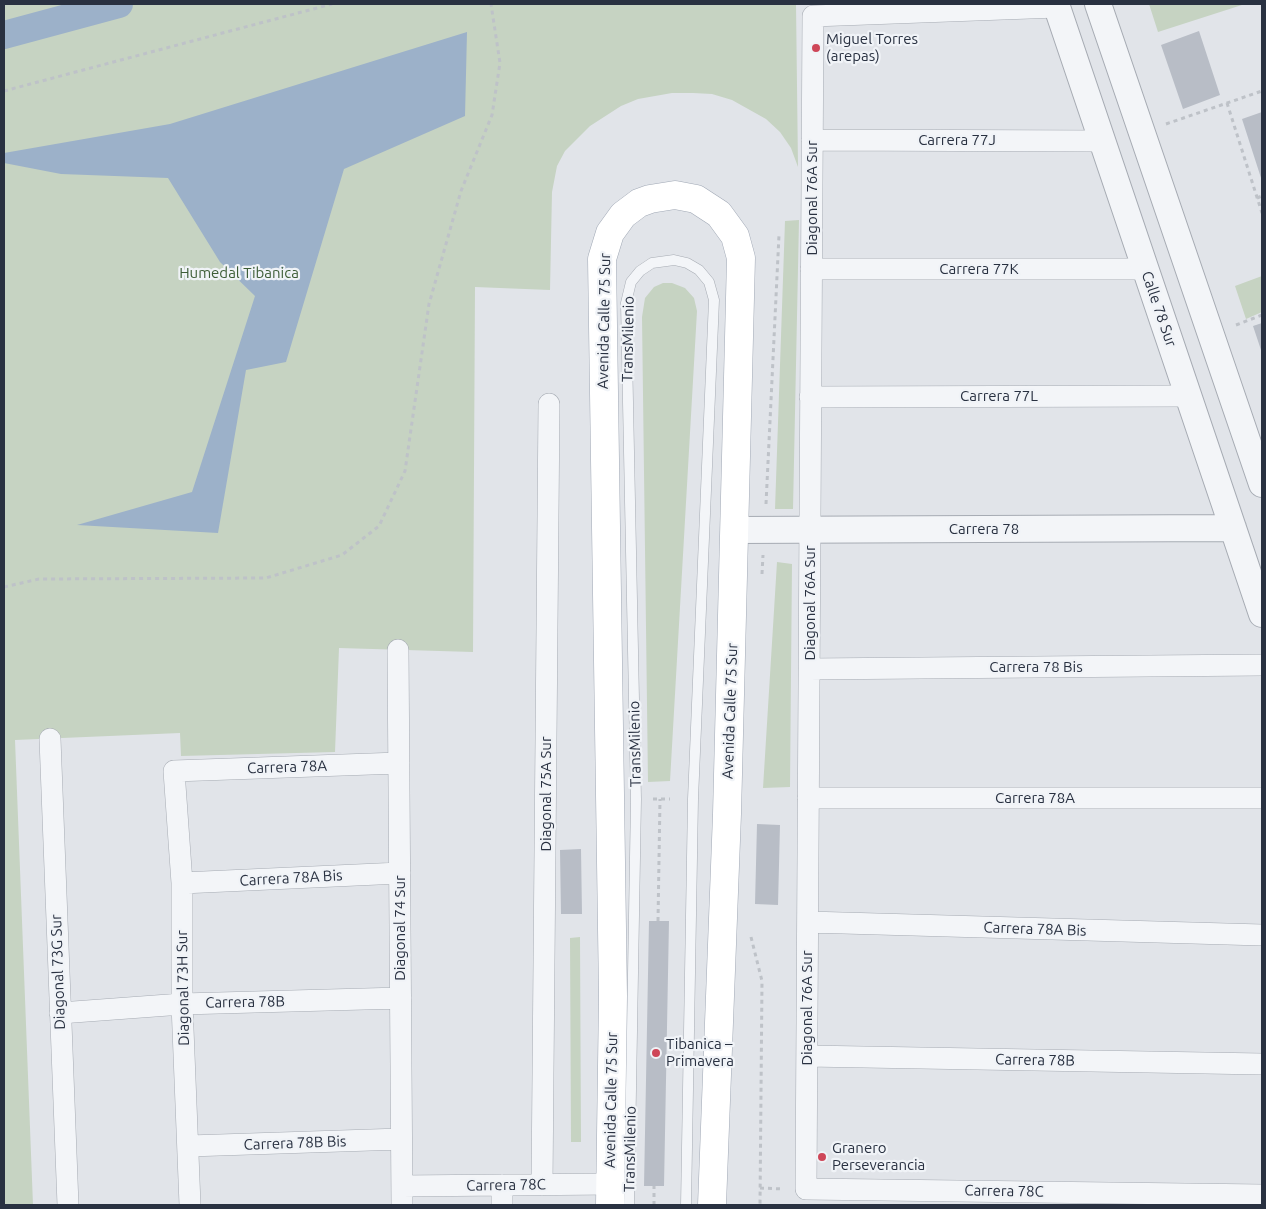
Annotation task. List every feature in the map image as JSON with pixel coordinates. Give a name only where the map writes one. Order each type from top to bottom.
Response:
[{"type":"main road","name":"Avenida Calle 75 Sur","points":[[610,1194],[613,996],[602,259],[610,233],[623,216],[639,204],[662,196],[691,198],[715,210],[731,229],[740,250],[727,814],[712,1205]]},
{"type":"street","points":[[1098,4],[1142,132],[1254,437],[1262,484]]},
{"type":"street","name":"Diagonal 76A Sur","points":[[811,1197],[807,1056],[813,16],[1056,5]]},
{"type":"street","name":"Calle 78 Sur","points":[[1056,5],[1262,614]]},
{"type":"street","name":"Carrera 77J","points":[[812,140],[1102,141]]},
{"type":"street","name":"Carrera 77K","points":[[812,269],[1146,269]]},
{"type":"street","name":"Carrera 77L","points":[[810,397],[1188,396]]},
{"type":"street","name":"Diagonal 75A Sur","points":[[542,1185],[549,404]]},
{"type":"street","name":"Carrera 78","points":[[735,530],[1233,528]]},
{"type":"street","name":"Diagonal 74 Sur","points":[[398,650],[402,1196]]},
{"type":"street","name":"Carrera 78 Bis","points":[[809,669],[1262,666]]},
{"type":"street","name":"Diagonal 73G Sur","points":[[50,738],[68,1205]]},
{"type":"street","name":"Carrera 78A","points":[[174,771],[399,763]]},
{"type":"street","name":"Diagonal 73H Sur","points":[[174,771],[182,883],[182,1004],[190,1205]]},
{"type":"street","name":"Carrera 78A","points":[[808,798],[1262,798]]},
{"type":"street","name":"Carrera 78A Bis","points":[[182,883],[400,873]]},
{"type":"street","name":"Carrera 78A Bis","points":[[808,922],[1262,935]]},
{"type":"street","name":"Carrera 78B","points":[[60,1013],[182,1004],[401,998]]},
{"type":"street","name":"Carrera 78B","points":[[807,1056],[1262,1064]]},
{"type":"street","name":"Carrera 78B Bis","points":[[189,1146],[401,1139]]},
{"type":"street","name":"Carrera 78C","points":[[402,1196],[502,1195],[542,1185],[610,1194]]},
{"type":"street","name":"Carrera 78C","points":[[811,1197],[1097,1199],[1262,1196]]},
{"type":"lane","name":"TransMilenio","points":[[629,1205],[636,799],[626,303],[631,282],[640,271],[652,263],[674,260],[688,263],[699,270],[709,282],[714,300],[693,799],[686,1205]]},
{"type":"path","points":[[4,91],[332,4]]},
{"type":"path","points":[[4,587],[38,579],[266,578],[342,555],[379,526],[405,471],[430,304],[461,191],[492,115],[500,63],[491,4]]},
{"type":"path","points":[[1142,132],[1262,91]]},
{"type":"path","points":[[1227,102],[1262,213]]},
{"type":"path","points":[[1257,198],[1262,196]]},
{"type":"path","points":[[762,581],[779,235]]},
{"type":"path","points":[[648,799],[670,799]]},
{"type":"path","points":[[658,921],[660,799]]},
{"type":"path","points":[[751,935],[762,981],[760,1205]]},
{"type":"path","points":[[654,1186],[654,1205]]},
{"type":"green space","name":"Humedal Tibanica","points":[[4,4],[796,4],[798,167],[791,148],[780,132],[766,119],[732,100],[712,94],[693,93],[672,93],[638,99],[621,106],[590,126],[565,151],[557,166],[552,192],[550,290],[475,287],[473,652],[339,648],[335,752],[181,756],[180,733],[15,740],[33,1205],[4,1205]]},
{"type":"green space","points":[[1149,4],[1245,4],[1158,32]]},
{"type":"green space","points":[[799,220],[793,509],[775,509],[785,221]]},
{"type":"green space","points":[[1262,276],[1262,312],[1246,319],[1235,286]]},
{"type":"green space","points":[[663,283],[672,283],[685,288],[694,298],[697,311],[670,781],[648,782],[642,317],[645,298],[654,287]]},
{"type":"green space","points":[[777,562],[792,564],[790,787],[763,788]]},
{"type":"green space","points":[[580,937],[581,1142],[571,1142],[570,938]]},
{"type":"water","points":[[467,32],[465,116],[344,169],[286,362],[246,370],[218,533],[77,525],[192,492],[255,296],[220,262],[168,178],[61,174],[4,163],[4,153],[170,124]]},
{"type":"building","points":[[1199,31],[1220,95],[1183,109],[1161,45]]},
{"type":"building","points":[[1262,112],[1262,181],[1242,119]]},
{"type":"building","points":[[1262,323],[1262,353],[1253,326]]},
{"type":"building","points":[[757,824],[780,825],[778,905],[755,904]]},
{"type":"building","points":[[581,849],[582,914],[561,914],[560,850]]},
{"type":"building","name":"Tibanica – Primavera","points":[[649,921],[669,921],[664,1186],[644,1186]]},
{"type":"waterway","points":[[4,35],[119,4]]},
{"type":"place","name":"Miguel Torres (arepas)","points":[[816,48]]},
{"type":"place","name":"Tibanica – Primavera","points":[[656,1053]]},
{"type":"place","name":"Granero Perseverancia","points":[[822,1157]]}]
